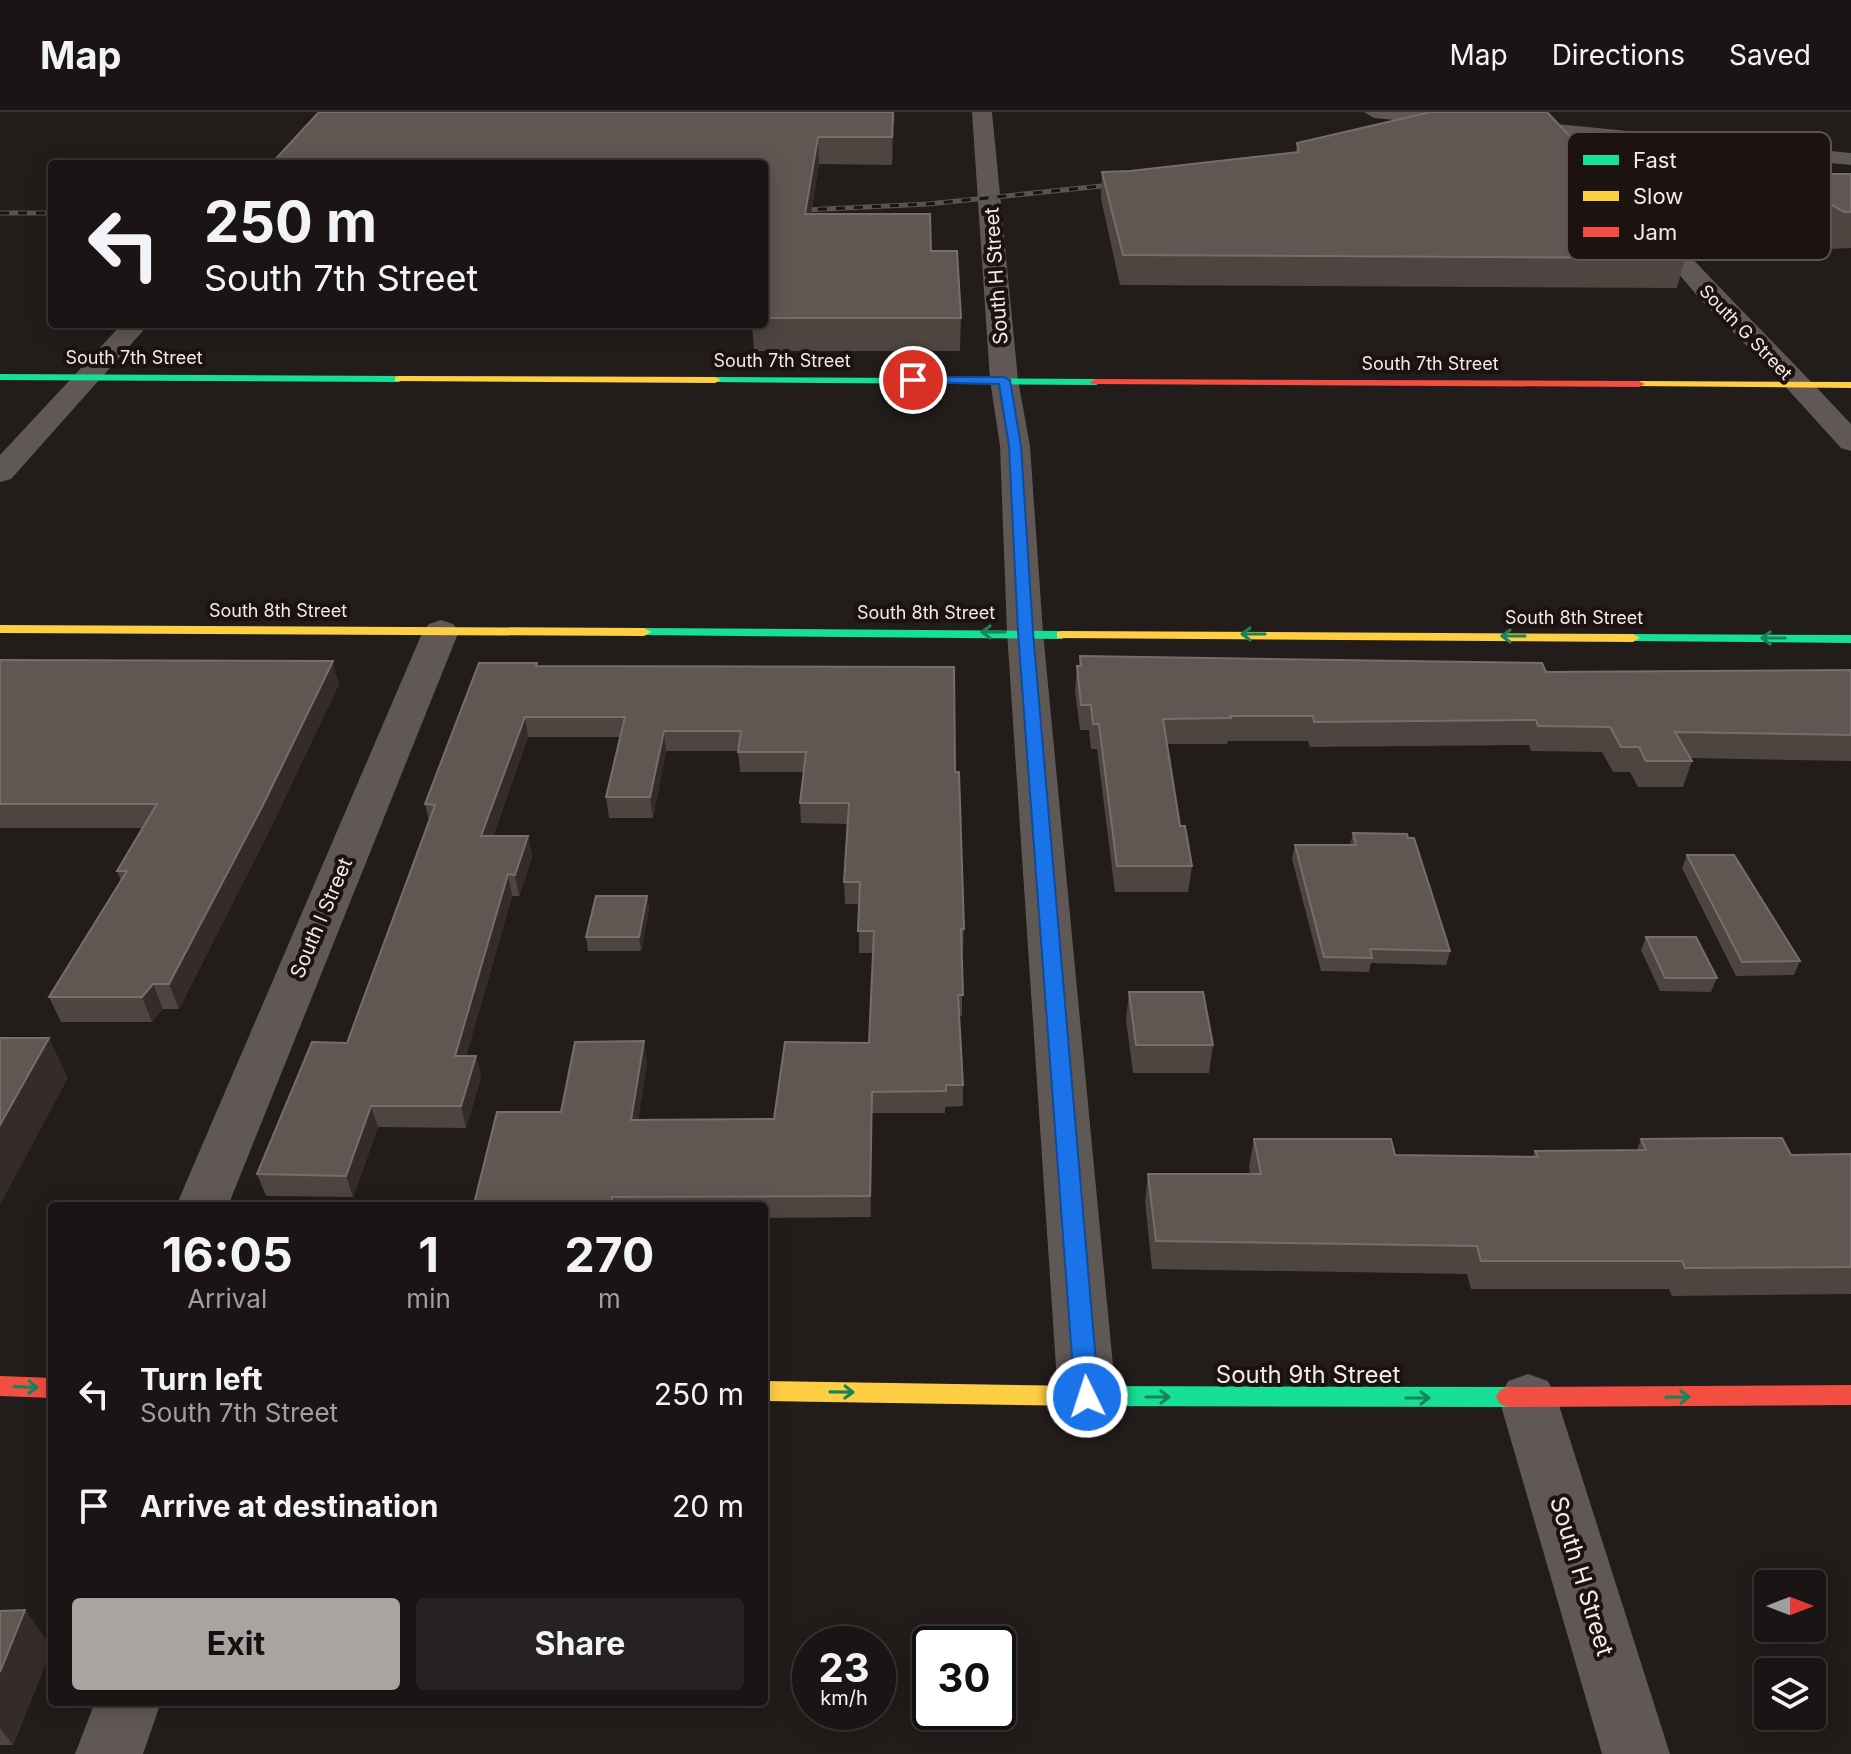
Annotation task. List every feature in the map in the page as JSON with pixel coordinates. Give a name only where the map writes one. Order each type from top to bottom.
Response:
[{"type":"main road","name":"South 7th Street","points":[[0,377],[1851,385]]},
{"type":"main road","name":"South 8th Street","points":[[0,629],[1025,632],[1851,639]]},
{"type":"main road","points":[[0,1386],[48,1388]]},
{"type":"main road","name":"South 9th Street","points":[[768,1391],[1087,1397],[1528,1399],[1851,1395]]},
{"type":"street","name":"South H Street","points":[[982,112],[1004,380],[1015,446],[1025,632],[1087,1397]]},
{"type":"street","points":[[1374,112],[1576,132]]},
{"type":"street","points":[[1549,112],[1566,131]]},
{"type":"street","points":[[1831,157],[1851,159]]},
{"type":"street","name":"South G Street","points":[[1679,260],[1851,442]]},
{"type":"street","points":[[0,473],[132,328]]},
{"type":"street","name":"South I Street","points":[[204,1202],[441,631]]},
{"type":"street","name":"South H Street","points":[[1528,1399],[1636,1754]]},
{"type":"street","points":[[109,1754],[127,1706]]},
{"type":"building","points":[[319,112],[893,112],[892,137],[818,137],[805,214],[930,214],[931,251],[957,251],[961,318],[768,318],[768,160],[275,160]]},
{"type":"building","points":[[1431,112],[1547,112],[1567,133],[1567,257],[1123,255],[1102,172],[1299,152],[1297,143]]},
{"type":"building","points":[[1831,174],[1851,174],[1851,212],[1844,212],[1831,204]]},
{"type":"building","points":[[1080,656],[1542,663],[1546,672],[1851,670],[1851,735],[1675,732],[1692,761],[1646,761],[1639,747],[1621,747],[1610,727],[1538,726],[1536,720],[1314,722],[1313,716],[1163,719],[1180,826],[1185,826],[1192,866],[1117,866],[1099,724],[1093,724],[1091,705],[1081,705],[1077,666],[1081,666]]},
{"type":"building","points":[[0,660],[333,661],[263,805],[169,984],[153,984],[142,997],[49,997],[127,871],[117,871],[157,804],[0,804]]},
{"type":"building","points":[[479,663],[537,663],[536,666],[954,667],[955,772],[959,772],[964,929],[961,929],[963,995],[958,995],[963,1085],[946,1085],[946,1091],[872,1092],[870,1196],[612,1197],[611,1202],[474,1202],[497,1112],[561,1112],[575,1042],[644,1041],[631,1120],[774,1119],[785,1042],[869,1043],[874,931],[858,931],[860,882],[844,882],[849,803],[800,803],[806,752],[738,752],[741,731],[664,731],[650,797],[606,797],[625,717],[525,717],[481,836],[528,836],[515,875],[508,874],[455,1056],[476,1056],[461,1106],[371,1106],[346,1176],[257,1174],[312,1042],[347,1043],[435,805],[425,804]]},
{"type":"building","points":[[1353,833],[1407,834],[1408,838],[1414,838],[1450,951],[1370,949],[1372,958],[1324,957],[1295,845],[1356,845]]},
{"type":"building","points":[[1687,855],[1734,855],[1800,961],[1742,962]]},
{"type":"building","points":[[596,896],[647,896],[639,937],[586,937]]},
{"type":"building","points":[[1646,937],[1696,937],[1717,978],[1665,978]]},
{"type":"building","points":[[1129,992],[1203,992],[1213,1045],[1136,1045]]},
{"type":"building","points":[[0,1038],[49,1038],[0,1125]]},
{"type":"building","points":[[1782,1138],[1791,1155],[1851,1154],[1851,1267],[1685,1268],[1682,1261],[1481,1261],[1477,1246],[1156,1241],[1148,1174],[1261,1174],[1254,1139],[1391,1139],[1395,1155],[1538,1157],[1535,1151],[1646,1150],[1641,1139]]},
{"type":"building","points":[[25,1610],[0,1672],[0,1611]]},
{"type":"railway","points":[[768,212],[928,204],[1121,184]]},
{"type":"railway","points":[[0,213],[48,213]]},
{"type":"traffic: fast","points":[[0,377],[399,379]]},
{"type":"traffic: fast","points":[[715,380],[1096,382]]},
{"type":"traffic: fast","points":[[644,632],[1062,635]]},
{"type":"traffic: fast","points":[[1633,638],[1851,639]]},
{"type":"traffic: fast","points":[[1084,1396],[1508,1397]]},
{"type":"traffic: slow","points":[[399,379],[715,380]]},
{"type":"traffic: slow","points":[[1639,384],[1851,385]]},
{"type":"traffic: slow","points":[[0,629],[644,632]]},
{"type":"traffic: slow","points":[[1062,635],[1633,638]]},
{"type":"traffic: slow","points":[[768,1391],[1084,1396]]},
{"type":"traffic: jam","points":[[1096,382],[1639,384]]},
{"type":"traffic: jam","points":[[0,1386],[48,1388]]},
{"type":"traffic: jam","points":[[1508,1397],[1851,1395]]},
{"type":"route","points":[[913,380],[1004,380],[1015,446],[1025,632],[1087,1397]]}]
